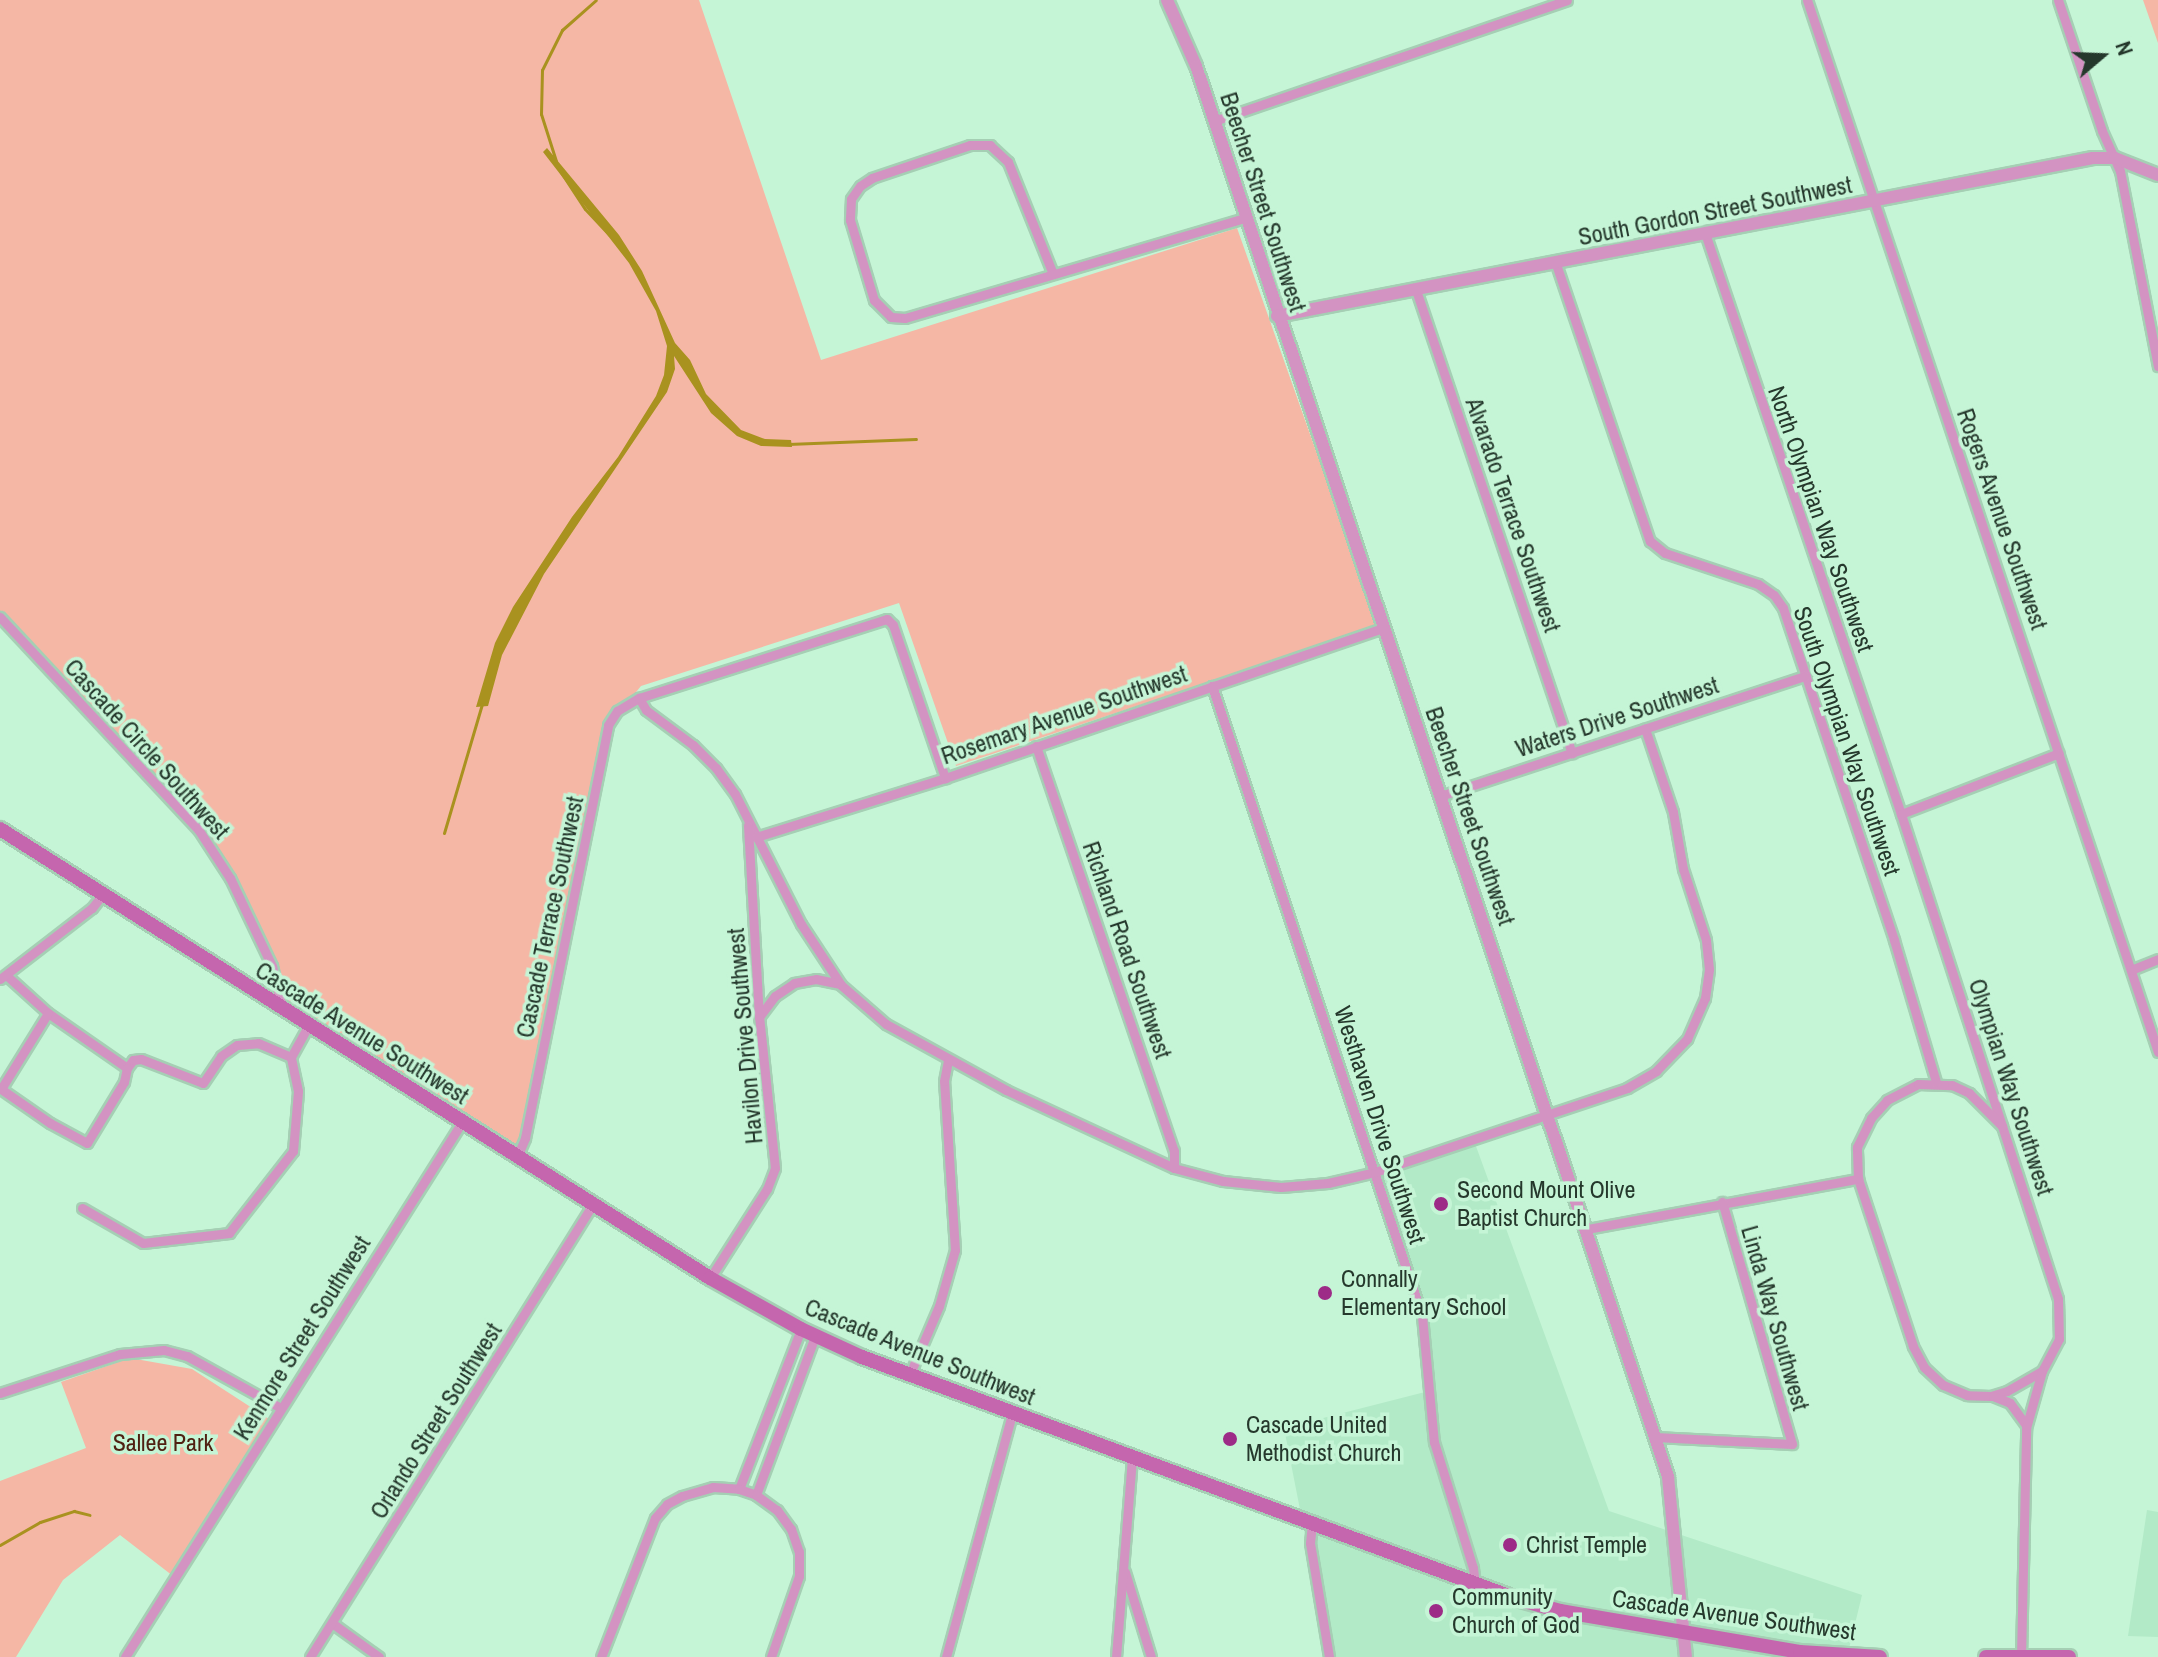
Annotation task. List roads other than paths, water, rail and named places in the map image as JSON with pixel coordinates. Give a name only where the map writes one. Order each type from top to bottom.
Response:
[{"type":"main road","name":"Cascade Avenue Southwest","points":[[0,829],[710,1278],[815,1336],[909,1376],[1475,1585],[1560,1611],[1800,1652],[1880,1657]]},
{"type":"main road","points":[[1986,1657],[2069,1657]]},
{"type":"street","name":"Beecher Street Southwest","points":[[1167,0],[1196,66],[1277,316],[1655,1437],[1674,1513],[1686,1657]]},
{"type":"street","points":[[1214,121],[1567,0]]},
{"type":"street","name":"Rogers Avenue Southwest","points":[[1807,0],[2158,1052]]},
{"type":"street","points":[[2058,0],[2102,131],[2115,158],[2158,366]]},
{"type":"street","points":[[1053,274],[1008,162],[990,145],[970,145],[872,178],[860,186],[851,199],[850,220],[874,300],[891,317],[905,318],[1245,218]]},
{"type":"street","name":"South Gordon Street Southwest","points":[[1277,316],[1706,236],[2093,158],[2115,158],[2158,175]]},
{"type":"street","name":"North Olympian Way Southwest","points":[[1706,236],[1901,814]]},
{"type":"street","name":"South Olympian Way Southwest","points":[[1556,264],[1650,541],[1665,553],[1758,584],[1774,595],[1783,608],[1894,940],[1936,1082]]},
{"type":"street","name":"Alvarado Terrace Southwest","points":[[1416,290],[1572,753]]},
{"type":"street","name":"Cascade Circle Southwest","points":[[0,617],[198,829],[230,878],[272,966],[282,1008]]},
{"type":"street","points":[[945,778],[893,625],[887,619],[639,698],[646,710],[693,745],[716,768],[748,820],[801,924],[841,985],[886,1024],[948,1060],[1174,1168],[1223,1181],[1281,1187],[1328,1183],[1375,1172],[1627,1088],[1656,1071],[1687,1039],[1705,998],[1709,969],[1706,940],[1683,869],[1673,812],[1645,729]]},
{"type":"street","name":"Rosemary Avenue Southwest","points":[[756,837],[945,778],[1383,628]]},
{"type":"street","name":"Waters Drive Southwest","points":[[1440,796],[1806,676]]},
{"type":"street","name":"Westhaven Drive Southwest","points":[[1212,686],[1422,1316],[1434,1442],[1473,1568],[1475,1585]]},
{"type":"street","name":"Cascade Terrace Southwest","points":[[517,1157],[525,1138],[608,725],[617,711],[639,698]]},
{"type":"street","name":"Richland Road Southwest","points":[[1036,746],[1174,1151],[1174,1168]]},
{"type":"street","points":[[1901,814],[2059,753]]},
{"type":"street","name":"Olympian Way Southwest","points":[[1901,814],[2061,1317],[2054,1352],[2042,1371],[2026,1428],[2021,1657]]},
{"type":"street","name":"Havilon Drive Southwest","points":[[710,1278],[767,1189],[775,1168],[759,1017],[748,820]]},
{"type":"street","points":[[103,894],[92,908],[3,977],[127,1068]]},
{"type":"street","points":[[2131,970],[2158,959]]},
{"type":"street","points":[[759,1017],[775,996],[794,983],[816,979],[841,985]]},
{"type":"street","points":[[48,1013],[1,1089],[50,1123],[87,1143],[124,1082],[127,1068],[133,1060],[141,1059],[203,1083],[221,1056],[237,1045],[258,1043],[291,1057]]},
{"type":"street","points":[[82,1208],[143,1243],[229,1233],[293,1151],[298,1091],[291,1057],[309,1025]]},
{"type":"street","points":[[909,1376],[939,1306],[955,1250],[944,1081],[948,1060]]},
{"type":"street","points":[[2002,1126],[1969,1093],[1936,1082],[1900,1091],[1871,1118],[1857,1147],[1858,1179],[1913,1346],[1924,1367],[1943,1385],[1967,1395],[1991,1396],[2010,1403],[2026,1428]]},
{"type":"street","name":"Kenmore Street Southwest","points":[[125,1657],[462,1122]]},
{"type":"street","points":[[1587,1229],[1858,1179]]},
{"type":"street","name":"Linda Way Southwest","points":[[1655,1437],[1792,1444],[1722,1202]]},
{"type":"street","name":"Orlando Street Southwest","points":[[310,1657],[593,1204]]},
{"type":"street","points":[[739,1489],[801,1329]]},
{"type":"street","points":[[756,1495],[815,1336]]},
{"type":"street","points":[[0,1393],[120,1354],[164,1350],[187,1356],[281,1408]]},
{"type":"street","points":[[1991,1396],[2023,1384],[2042,1371]]},
{"type":"street","points":[[946,1657],[1012,1414]]},
{"type":"street","points":[[1116,1657],[1132,1458]]},
{"type":"street","points":[[601,1657],[655,1518],[667,1504],[713,1487],[739,1489],[756,1495],[777,1510],[791,1529],[799,1552],[799,1576],[771,1657]]},
{"type":"street","points":[[1312,1524],[1310,1543],[1329,1657]]},
{"type":"street","points":[[1123,1568],[1151,1657]]},
{"type":"street","points":[[332,1623],[379,1657]]},
{"type":"waterway","points":[[556,161],[541,114],[542,70],[562,30],[596,0]]},
{"type":"waterway","points":[[560,171],[585,209],[609,235]]},
{"type":"waterway","points":[[788,444],[916,439]]},
{"type":"waterway","points":[[444,833],[482,704]]},
{"type":"waterway","points":[[0,1545],[40,1522],[74,1511],[90,1515]]},
{"type":"place","name":"Second Mount Olive Baptist Church","points":[[1441,1204]]},
{"type":"place","name":"Connally Elementary School","points":[[1325,1293]]},
{"type":"place","name":"Cascade United Methodist Church","points":[[1230,1439]]},
{"type":"place","name":"Christ Temple","points":[[1510,1545]]},
{"type":"place","name":"Community Church of God","points":[[1436,1611]]},
{"type":"park label","name":"Sallee Park","points":[[163,1443]]}]
